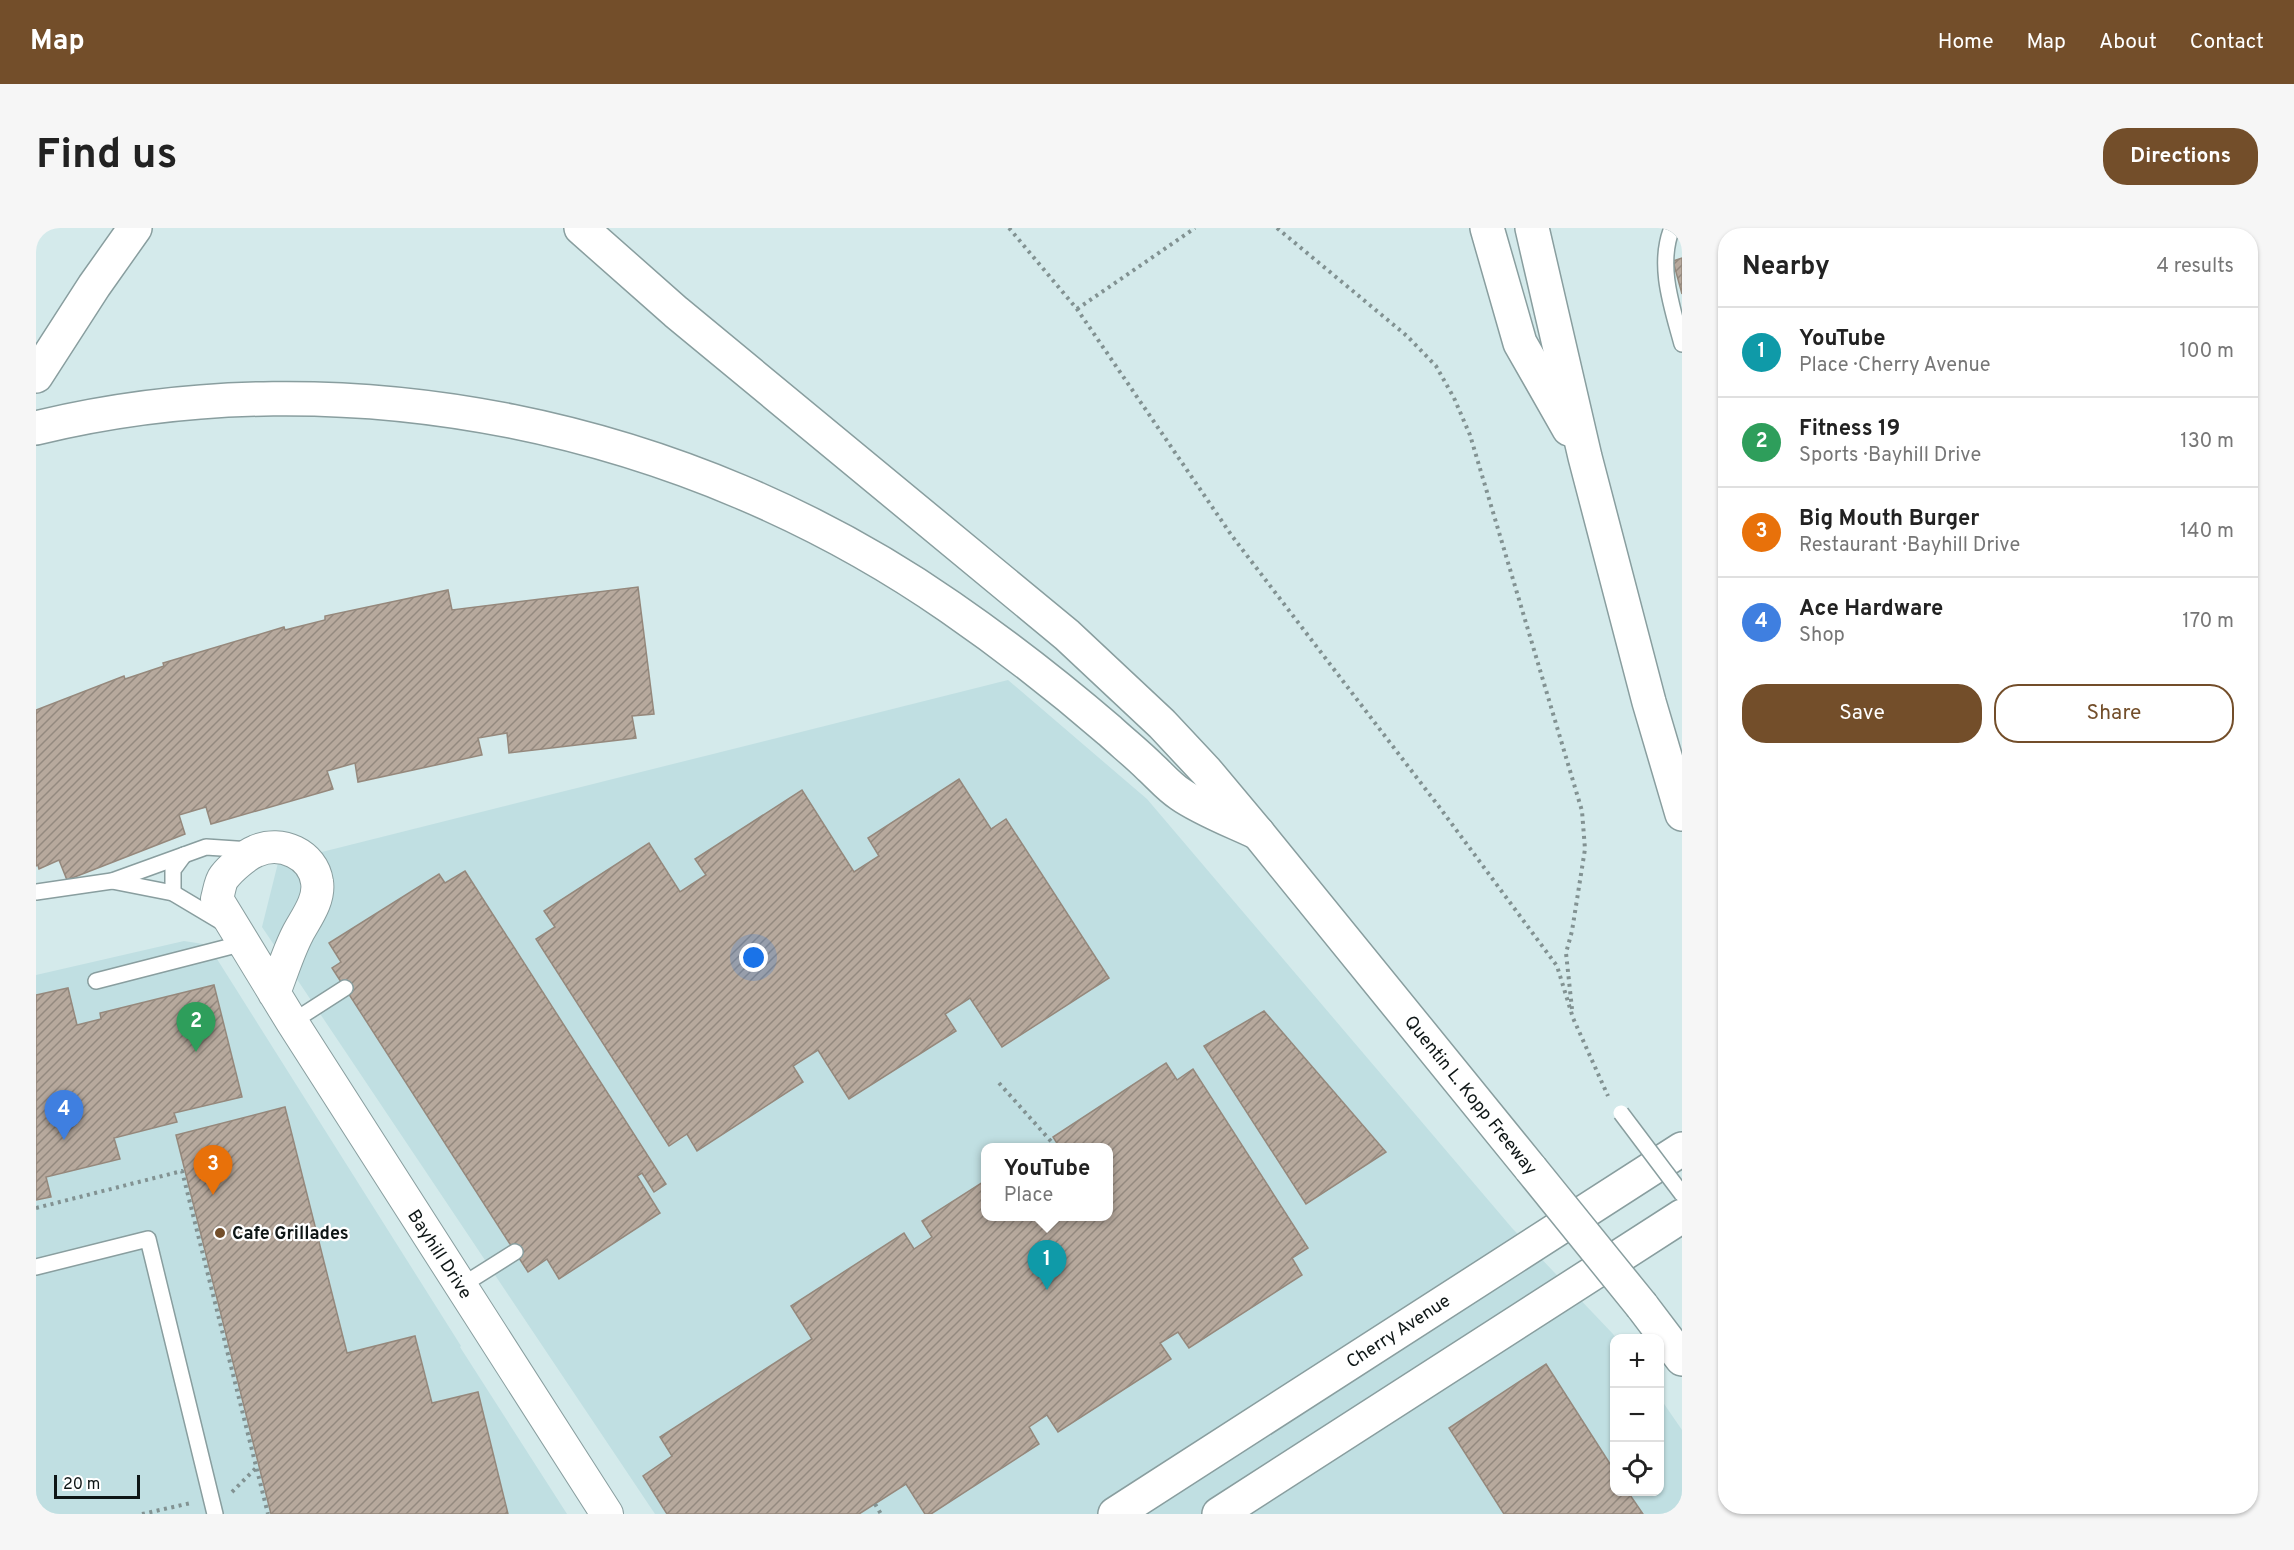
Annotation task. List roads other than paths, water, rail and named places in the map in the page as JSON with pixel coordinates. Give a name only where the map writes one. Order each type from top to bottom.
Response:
[{"type":"main road","points":[[36,376],[94,286],[135,228]]},
{"type":"main road","name":"Quentin L. Kopp Freeway","points":[[580,228],[624,268],[920,512],[1117,679],[1206,771],[1258,833],[1642,1306],[1682,1359]]},
{"type":"main road","points":[[1487,228],[1520,343],[1585,457]]},
{"type":"main road","points":[[1532,228],[1585,457],[1649,702],[1682,814]]},
{"type":"main road","points":[[47,426],[144,408],[211,402],[296,399],[364,402],[457,412],[517,422],[610,445],[670,464],[802,519],[906,578],[973,623],[1049,681],[1129,748],[1179,794],[1258,833]]},
{"type":"main road","name":"Cherry Avenue","points":[[1115,1514],[1682,1149]]},
{"type":"main road","points":[[1219,1514],[1682,1216]]},
{"type":"street","points":[[256,851],[274,847],[295,851],[310,863],[317,883],[312,910],[298,933],[274,993]]},
{"type":"street","name":"Bayhill Drive","points":[[256,851],[222,878],[217,899],[292,1022],[607,1514]]},
{"type":"lane","points":[[1672,228],[1667,241],[1665,257],[1670,300],[1682,344]]},
{"type":"lane","points":[[36,892],[112,881],[206,847],[256,851]]},
{"type":"lane","points":[[173,893],[173,870],[184,855]]},
{"type":"lane","points":[[112,881],[173,893],[240,937]]},
{"type":"lane","points":[[96,981],[240,937]]},
{"type":"lane","points":[[292,1022],[345,988]]},
{"type":"lane","points":[[1621,1113],[1682,1194]]},
{"type":"lane","points":[[36,1267],[147,1239],[215,1514]]},
{"type":"lane","points":[[461,1287],[515,1252]]},
{"type":"place","name":"Fitness 19","points":[[196,1052]]},
{"type":"place","name":"Ace Hardware","points":[[64,1140]]},
{"type":"place","name":"Big Mouth Burger","points":[[213,1195]]},
{"type":"place","name":"Cafe Grillades","points":[[220,1233]]},
{"type":"place","name":"YouTube","points":[[1047,1290]]}]
